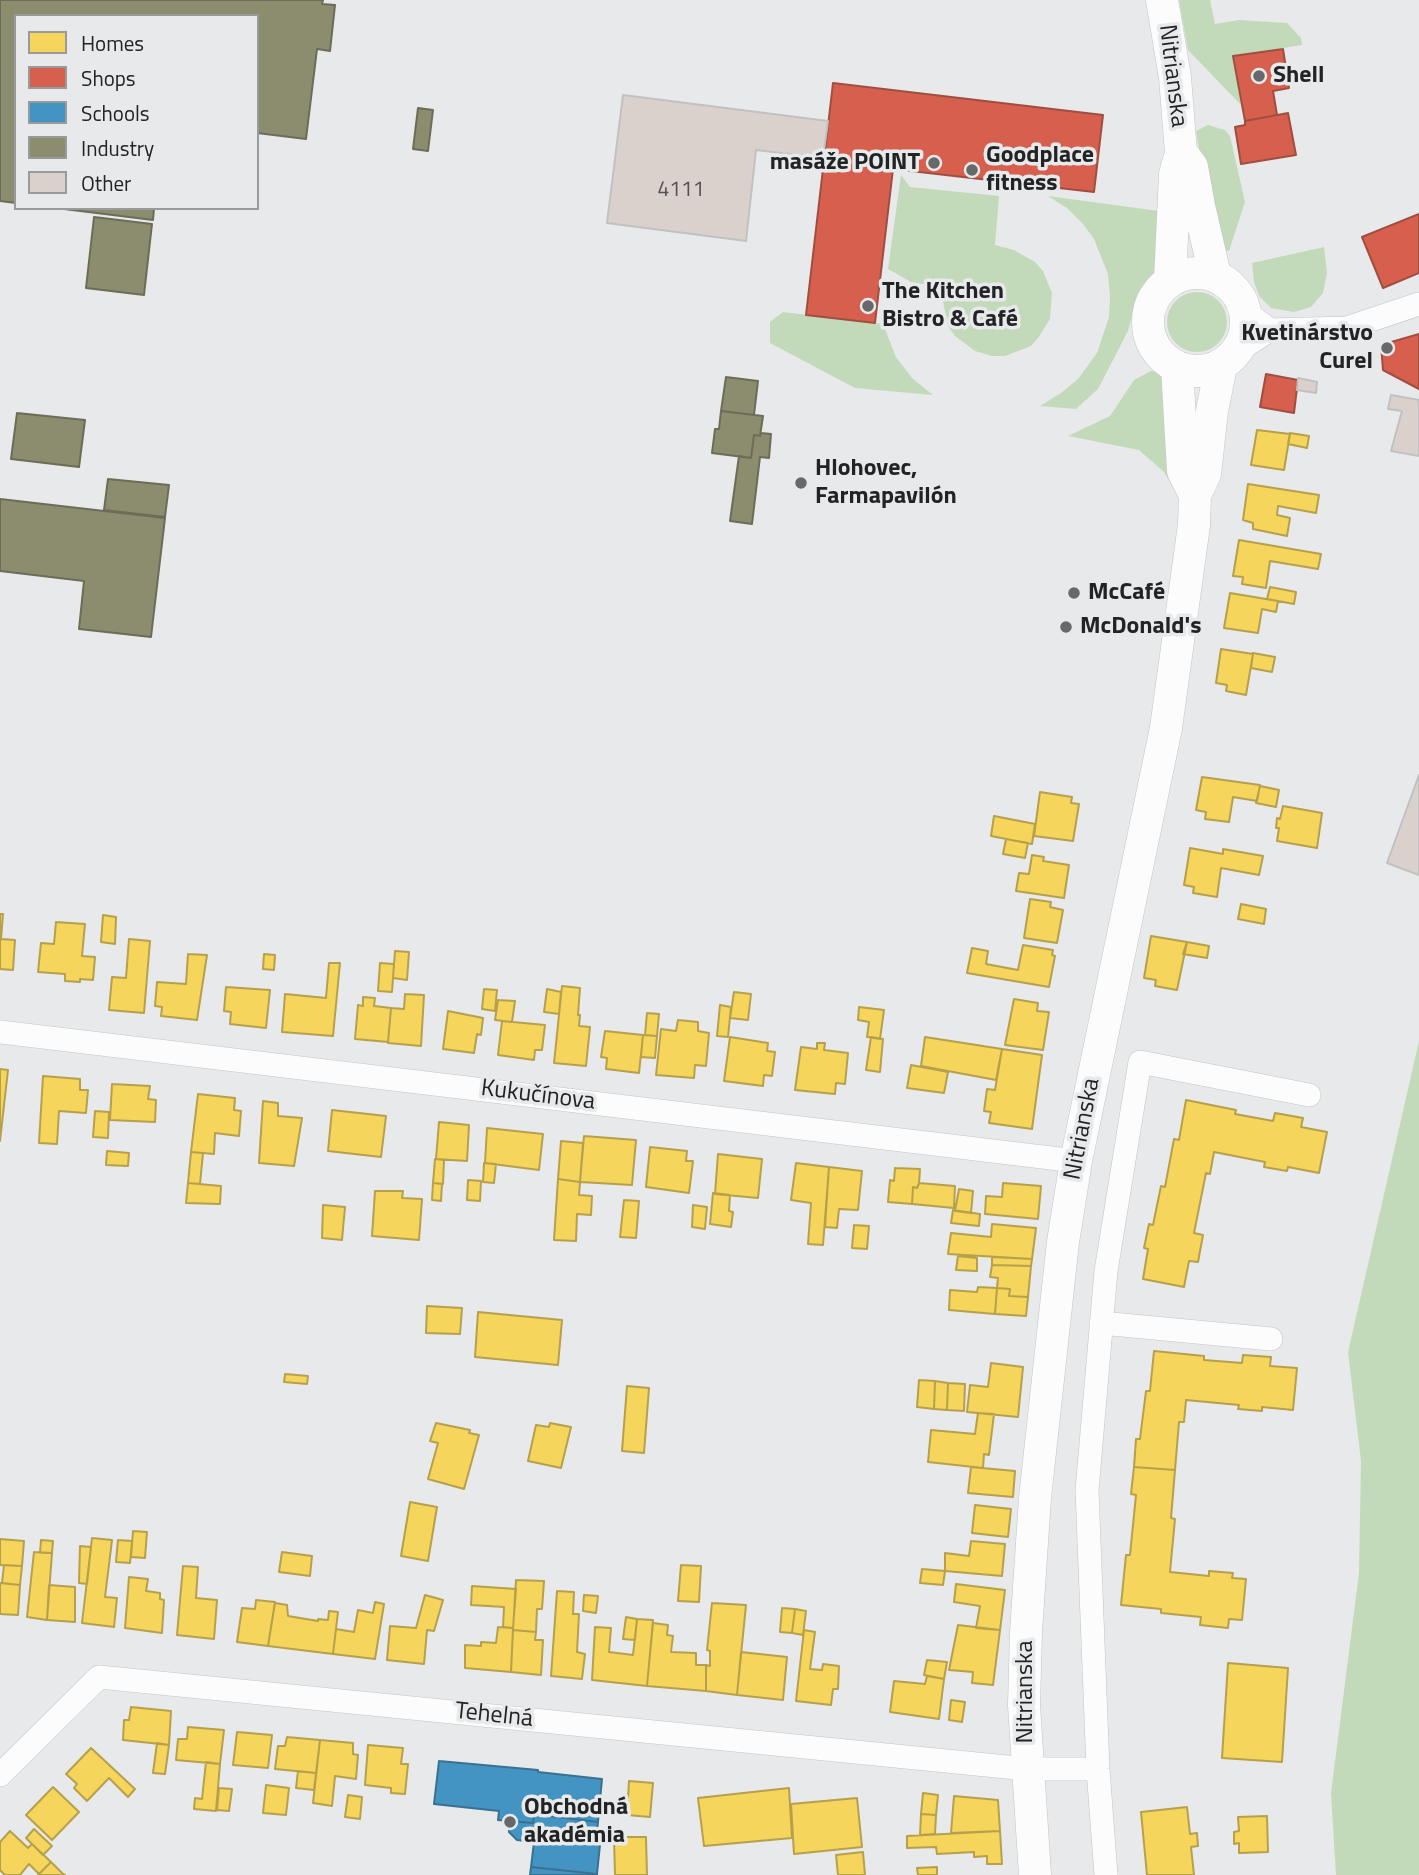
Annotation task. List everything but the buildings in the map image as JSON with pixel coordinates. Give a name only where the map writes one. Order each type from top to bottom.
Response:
[{"type":"main road","name":"Nitrianska","points":[[1162,0],[1175,76],[1181,153],[1175,173],[1170,280]]},
{"type":"main road","name":"Nitrianska","points":[[1181,153],[1192,167],[1215,275]]},
{"type":"main road","points":[[1229,358],[1199,371],[1177,367],[1159,354],[1153,344],[1147,320],[1150,305],[1158,291],[1170,280],[1192,273],[1215,275],[1234,289],[1258,321]]},
{"type":"main road","name":"Nitrianska","points":[[1035,1875],[1024,1705],[1029,1564],[1063,1242],[1076,1161],[1166,728],[1194,525],[1195,495],[1205,474],[1212,411],[1229,358],[1244,339],[1247,326],[1258,321]]},
{"type":"main road","name":"Nitrianska","points":[[1177,367],[1183,471],[1195,495]]},
{"type":"street","points":[[1258,321],[1347,328],[1419,304]]},
{"type":"street","name":"Kukučínova","points":[[0,1032],[1076,1161]]},
{"type":"street","name":"Nitrianska","points":[[1106,1875],[1098,1769],[1087,1490],[1106,1271],[1140,1062],[1309,1095]]},
{"type":"street","points":[[1101,1322],[1271,1339]]},
{"type":"street","name":"Tehelná","points":[[0,1775],[99,1677],[1027,1769]]},
{"type":"street","name":"Nitrianska","points":[[1027,1769],[1098,1769]]},
{"type":"green space","points":[[1179,0],[1210,0],[1215,24],[1239,20],[1287,23],[1301,38],[1302,45],[1233,56],[1241,105],[1188,50]]},
{"type":"green space","points":[[1208,125],[1225,130],[1230,136],[1245,202],[1229,251],[1223,250],[1208,204],[1196,131]]},
{"type":"green space","points":[[901,175],[910,187],[999,196],[995,245],[1014,250],[1035,262],[1043,271],[1052,293],[1050,319],[1031,346],[1005,356],[992,356],[975,351],[955,336],[948,326],[940,287],[911,282],[888,269]]},
{"type":"green space","points":[[1048,196],[1166,212],[1169,255],[1138,294],[1128,331],[1098,389],[1076,409],[1040,406],[1078,379],[1097,353],[1109,317],[1108,274],[1094,239],[1083,224],[1067,208]]},
{"type":"green space","points":[[1324,247],[1327,273],[1323,293],[1311,307],[1294,312],[1271,308],[1259,296],[1252,263]]},
{"type":"green space","points":[[1197,292],[1218,301],[1227,322],[1218,343],[1197,352],[1176,343],[1167,322],[1176,301]]},
{"type":"green space","points":[[783,312],[883,324],[896,357],[912,378],[933,395],[855,388],[770,343],[770,322]]},
{"type":"green space","points":[[1151,371],[1158,372],[1164,378],[1176,470],[1174,489],[1164,472],[1139,450],[1068,436],[1110,416],[1134,380]]},
{"type":"green space","points":[[1419,1041],[1419,1875],[1336,1875],[1331,1793],[1359,1573],[1361,1461],[1348,1352]]},
{"type":"place","name":"Shell","points":[[1259,76]]},
{"type":"place","name":"masáže POINT","points":[[934,163]]},
{"type":"place","name":"Goodplace fitness","points":[[972,170]]},
{"type":"place","name":"The Kitchen Bistro & Café","points":[[868,306]]},
{"type":"place","name":"Kvetinárstvo Curel","points":[[1387,348]]},
{"type":"place","name":"Hlohovec, Farmapavilón","points":[[801,483]]},
{"type":"place","name":"McCafé","points":[[1074,593]]},
{"type":"place","name":"McDonald's","points":[[1066,627]]},
{"type":"place","name":"Obchodná akadémia","points":[[510,1822]]}]
